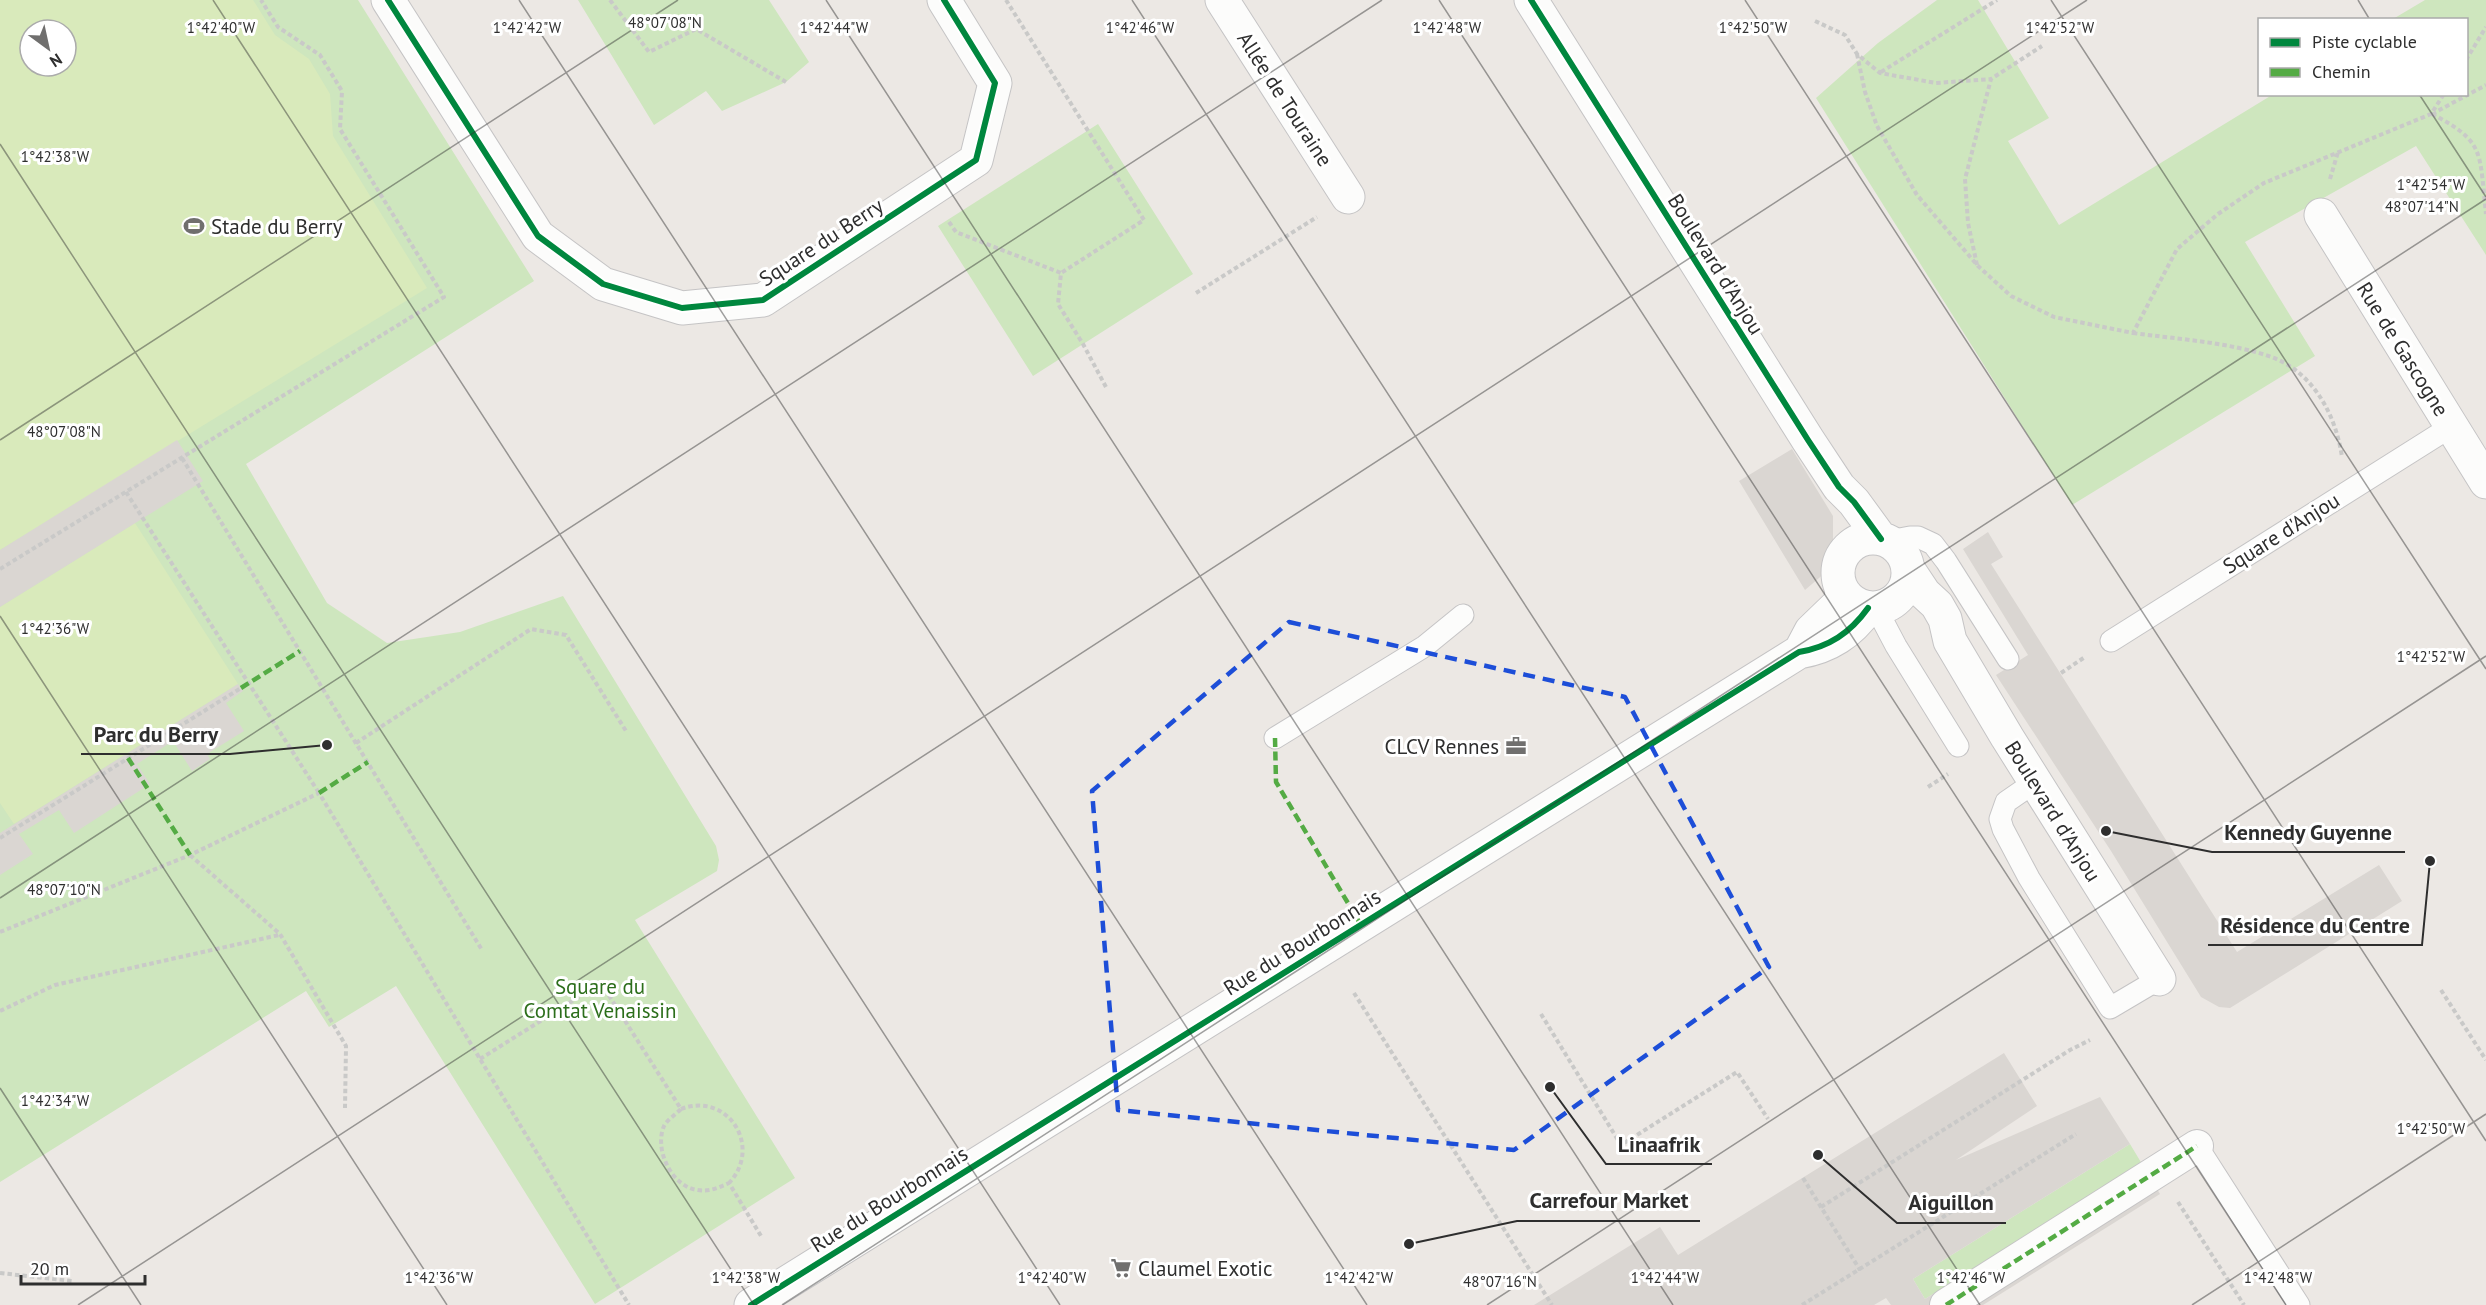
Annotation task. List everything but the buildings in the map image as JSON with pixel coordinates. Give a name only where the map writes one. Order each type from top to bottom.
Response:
[{"type":"street","name":"Square du Berry","points":[[388,0],[538,236],[603,284],[682,308],[763,300],[976,160],[995,83],[944,0]]},
{"type":"street","name":"Allée de Touraine","points":[[1222,0],[1348,197]]},
{"type":"street","name":"Boulevard d'Anjou","points":[[1531,0],[1839,487],[1885,540]]},
{"type":"street","name":"Rue de Gascogne","points":[[2321,215],[2486,483]]},
{"type":"street","name":"Boulevard d'Anjou","points":[[1839,487],[1844,511],[1846,550]]},
{"type":"street","points":[[1862,540],[1885,540],[1902,553],[1908,569],[1908,579],[1900,596],[1868,604],[1838,576],[1838,566],[1846,550],[1862,540]]},
{"type":"street","name":"Boulevard d'Anjou","points":[[1908,569],[1916,583],[1937,605],[1945,619],[1950,641],[2035,782],[2159,979]]},
{"type":"street","name":"Boulevard d'Anjou","points":[[1868,604],[1908,613],[1950,641]]},
{"type":"street","name":"Rue du Bourbonnais","points":[[751,1305],[1020,1135],[1799,652],[1821,648],[1858,623],[1868,604]]},
{"type":"street","points":[[1946,1305],[2197,1146]]},
{"type":"lane","name":"Square d'Anjou","points":[[2111,641],[2452,426]]},
{"type":"lane","points":[[1885,540],[1918,537],[1933,544],[1947,561],[2008,659]]},
{"type":"lane","points":[[1868,604],[1958,746]]},
{"type":"lane","points":[[1275,738],[1425,646],[1463,615]]},
{"type":"lane","points":[[2035,782],[2006,802],[2000,819],[2003,829],[2029,878],[2110,1008],[2159,979]]},
{"type":"lane","points":[[2197,1146],[2299,1305]]},
{"type":"path","points":[[0,569],[444,297],[340,129],[342,91],[320,55],[278,27],[261,0]]},
{"type":"path","points":[[610,0],[649,52],[696,29],[786,82]]},
{"type":"path","points":[[1006,0],[1144,220],[1061,273]]},
{"type":"path","points":[[1880,73],[1996,0]]},
{"type":"path","points":[[1815,21],[1845,35],[1857,54],[1880,73],[1936,83],[1991,79],[2042,46]]},
{"type":"path","points":[[2468,57],[2486,27]]},
{"type":"path","points":[[1857,54],[1865,92],[1877,126],[1917,195],[1978,266],[2011,296],[2054,317],[2133,333],[2252,350],[2291,366],[2319,394],[2339,435],[2348,490]]},
{"type":"path","points":[[1978,266],[1968,223],[1965,179],[1991,79]]},
{"type":"path","points":[[2468,95],[2486,86]]},
{"type":"path","points":[[2431,114],[2443,96]]},
{"type":"path","points":[[2133,333],[2177,249],[2218,214],[2264,183],[2431,114],[2466,96]]},
{"type":"path","points":[[2431,114],[2458,125],[2475,137],[2483,154],[2486,214]]},
{"type":"path","points":[[929,191],[956,232],[1061,273]]},
{"type":"path","points":[[1196,293],[1348,197]]},
{"type":"path","points":[[1061,273],[1058,304],[1107,389]]},
{"type":"path","points":[[182,458],[482,950]]},
{"type":"path","points":[[126,492],[319,793],[629,1305]]},
{"type":"path","points":[[356,743],[531,629],[566,635],[626,730]]},
{"type":"path","points":[[0,838],[241,688]]},
{"type":"path","points":[[0,932],[190,855],[319,793]]},
{"type":"path","points":[[190,855],[280,934],[346,1046],[345,1108]]},
{"type":"path","points":[[0,1011],[55,985],[280,934]]},
{"type":"path","points":[[480,1059],[601,983],[681,1109]]},
{"type":"path","points":[[2441,990],[2486,1060]]},
{"type":"path","points":[[1354,993],[1552,1305]]},
{"type":"path","points":[[1541,1014],[1621,1145],[1737,1072],[1768,1119]]},
{"type":"path","points":[[1821,1208],[2070,1050],[2090,1040]]},
{"type":"path","points":[[693,1105],[711,1106],[722,1111],[731,1120],[741,1138],[744,1151],[737,1174],[729,1183],[712,1190],[695,1190],[678,1180],[666,1163],[660,1142],[665,1125],[681,1109],[693,1105]]},
{"type":"path","points":[[1802,1305],[2076,1134]]},
{"type":"path","points":[[2158,1171],[2244,1305]]},
{"type":"path","points":[[1803,1178],[1860,1270]]},
{"type":"path","points":[[729,1183],[761,1236]]},
{"type":"path","points":[[0,1273],[72,1281]]},
{"type":"highlighted area","points":[[1289,622],[1625,697],[1769,967],[1514,1150],[1118,1110],[1092,791]]},
{"type":"green space","name":"Square du Comtat Venaissin","points":[[0,0],[358,0],[534,281],[246,464],[327,603],[387,643],[460,632],[563,596],[716,846],[719,860],[717,871],[635,920],[795,1178],[595,1304],[396,986],[329,1027],[306,991],[0,1182]]},
{"type":"green space","name":"Stade du Berry","points":[[0,0],[253,0],[275,35],[309,59],[330,94],[333,136],[427,288],[0,550]]},
{"type":"green space","points":[[578,0],[769,0],[809,62],[786,82],[722,111],[706,91],[654,125]]},
{"type":"green space","points":[[1937,0],[1978,0],[2049,118],[2008,141],[2059,225],[2270,96],[2468,96],[2468,18],[2395,18],[2425,0],[2486,0],[2486,255],[2416,146],[2245,242],[2315,356],[2072,505],[1816,98],[1878,43]]},
{"type":"green space","points":[[1098,124],[1193,274],[1033,376],[938,226]]},
{"type":"green space","points":[[135,523],[238,684],[14,824],[0,803],[0,607]]},
{"type":"green space","points":[[2130,1144],[2142,1164],[1925,1299],[1913,1279]]},
{"type":"shaded area","points":[[177,440],[203,481],[0,607],[0,550]]},
{"type":"shaded area","points":[[1792,449],[1833,516],[1833,546],[1826,572],[1805,590],[1739,481]]},
{"type":"shaded area","points":[[1988,532],[2003,557],[1991,564],[2237,952],[2379,865],[2402,901],[2230,1008],[2219,1007],[2201,997],[2111,851],[1996,675],[2028,655],[1963,549]]},
{"type":"shaded area","points":[[238,684],[243,691],[226,703],[244,731],[207,754],[210,759],[192,771],[173,741],[137,764],[150,784],[74,833],[59,810],[19,834],[33,854],[0,875],[0,833]]},
{"type":"shaded area","points":[[2004,1053],[2037,1106],[1956,1160],[2100,1097],[2130,1144],[1913,1279],[1925,1299],[2142,1164],[2160,1194],[1983,1305],[1891,1305],[1886,1298],[1874,1305],[1534,1305],[1660,1227],[1678,1255]]},
{"type":"marked path","points":[[241,688],[300,651]]},
{"type":"marked path","points":[[1275,738],[1276,782],[1361,925]]},
{"type":"marked path","points":[[128,758],[190,855]]},
{"type":"marked path","points":[[319,793],[368,762]]},
{"type":"marked path","points":[[1946,1305],[2197,1146]]},
{"type":"cycle path","points":[[388,0],[538,236],[603,284],[682,308],[763,300],[976,160],[995,83],[944,0]]},
{"type":"cycle path","points":[[1531,0],[1808,440],[1839,487],[1854,502],[1881,539]]},
{"type":"cycle path","points":[[751,1305],[1799,652],[1820,647],[1838,638],[1854,625],[1868,608]]},
{"type":"place","name":"Stade du Berry","points":[[194,226]]},
{"type":"place","name":"Parc du Berry","points":[[327,745]]},
{"type":"place","name":"CLCV Rennes","points":[[1516,746]]},
{"type":"place","name":"Kennedy Guyenne","points":[[2106,831]]},
{"type":"place","name":"Résidence du Centre","points":[[2430,861]]},
{"type":"place","name":"Linaafrik","points":[[1550,1087]]},
{"type":"place","name":"Aiguillon","points":[[1818,1155]]},
{"type":"place","name":"Carrefour Market","points":[[1409,1244]]},
{"type":"place","name":"Claumel Exotic","points":[[1121,1268]]}]
